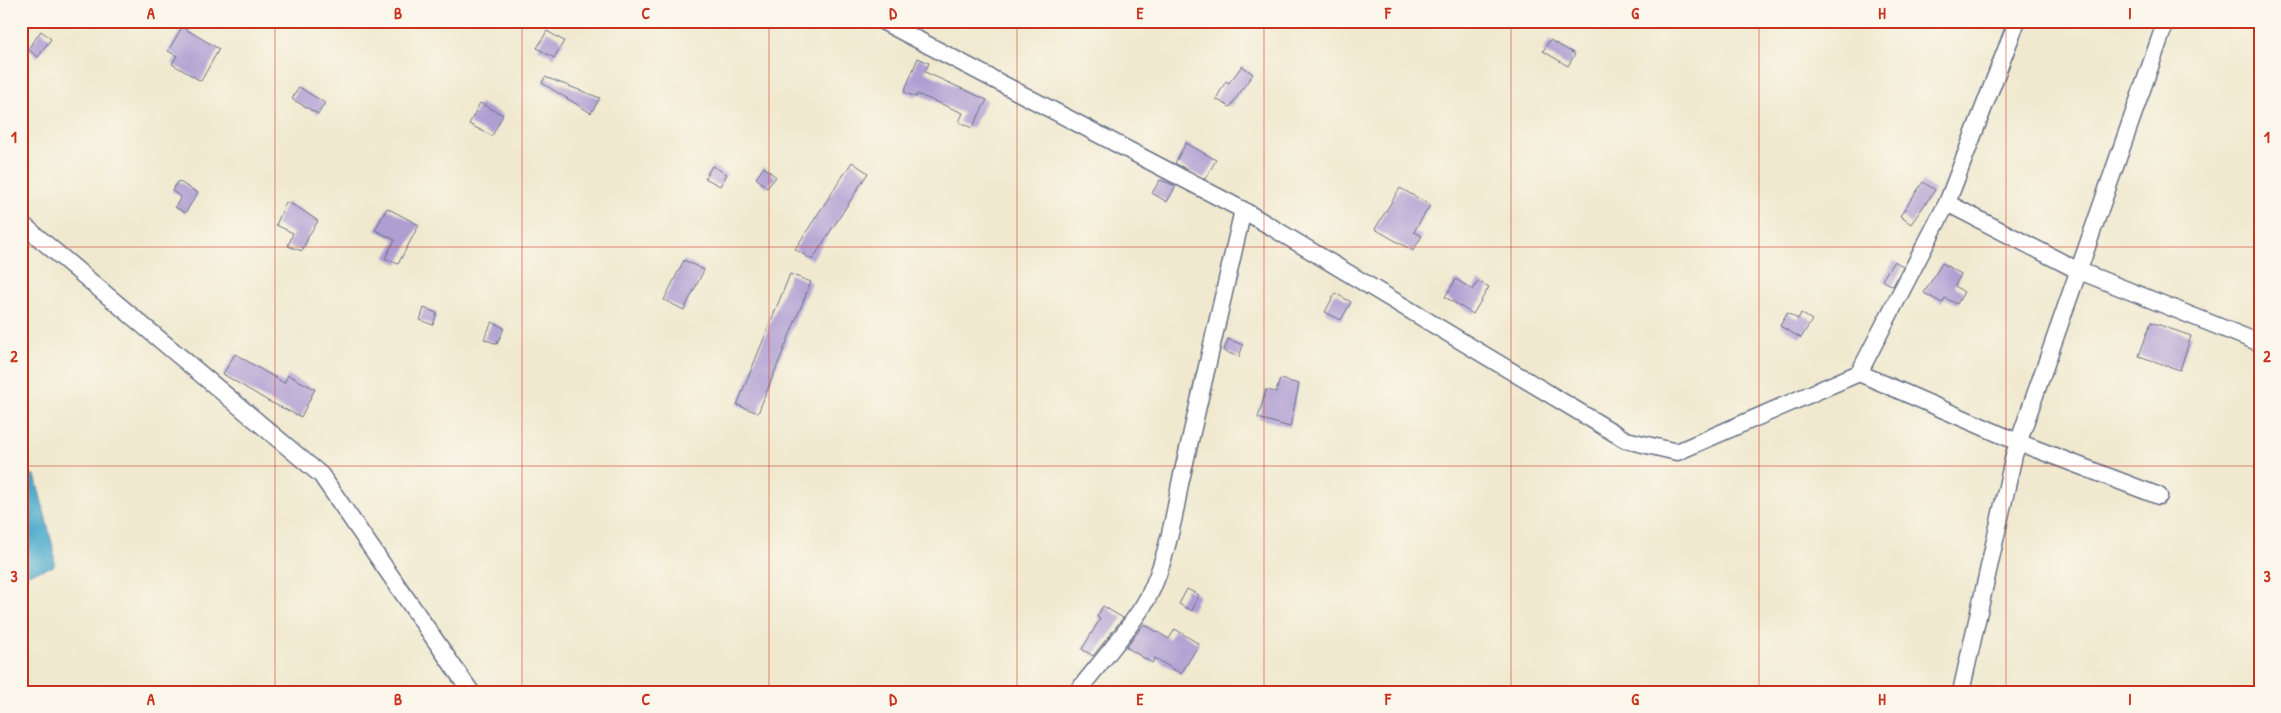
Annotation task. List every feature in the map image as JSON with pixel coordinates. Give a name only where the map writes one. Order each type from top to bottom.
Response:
[{"type":"street","points":[[882,21],[1243,210],[1626,440],[1677,452],[1859,373],[1947,204],[2017,21]]},
{"type":"street","points":[[1961,692],[2014,455],[2020,443],[2078,270],[2166,21]]},
{"type":"street","points":[[1947,204],[2078,270],[2260,343]]},
{"type":"street","points":[[1077,692],[1143,606],[1152,587],[1173,522],[1243,210]]},
{"type":"street","points":[[21,223],[321,475],[471,692]]},
{"type":"street","points":[[1859,373],[2020,443],[2159,496]]},
{"type":"water","points":[[21,474],[35,475],[54,551],[54,566],[21,576]]},
{"type":"building","points":[[182,27],[219,49],[201,81],[172,64],[177,56],[168,51]]},
{"type":"building","points":[[41,31],[51,39],[38,57],[28,49]]},
{"type":"building","points":[[547,31],[564,41],[554,58],[537,48]]},
{"type":"building","points":[[1550,40],[1575,54],[1568,66],[1543,51]]},
{"type":"building","points":[[918,58],[929,63],[925,72],[987,100],[972,128],[959,122],[963,113],[917,94],[916,97],[904,92]]},
{"type":"building","points":[[1242,66],[1253,74],[1230,107],[1216,99],[1226,81],[1229,83]]},
{"type":"building","points":[[545,77],[600,98],[591,113],[542,83]]},
{"type":"building","points":[[299,87],[325,103],[318,114],[292,99]]},
{"type":"building","points":[[480,103],[503,115],[492,136],[469,124]]},
{"type":"building","points":[[1186,143],[1216,160],[1205,179],[1175,163]]},
{"type":"building","points":[[852,162],[868,173],[812,260],[795,249]]},
{"type":"building","points":[[712,166],[727,174],[720,186],[705,178]]},
{"type":"building","points":[[764,167],[776,177],[767,188],[756,178]]},
{"type":"building","points":[[1160,180],[1176,186],[1167,202],[1152,193]]},
{"type":"building","points":[[178,181],[198,193],[185,213],[175,207],[181,197],[172,191]]},
{"type":"building","points":[[1923,182],[1935,190],[1911,224],[1900,216]]},
{"type":"building","points":[[1400,188],[1430,205],[1414,232],[1422,236],[1413,251],[1375,229]]},
{"type":"building","points":[[286,202],[318,221],[302,251],[288,246],[293,233],[276,225]]},
{"type":"building","points":[[387,208],[419,225],[398,264],[385,258],[395,240],[375,230]]},
{"type":"building","points":[[684,260],[704,270],[684,310],[664,300]]},
{"type":"building","points":[[1894,261],[1903,266],[1893,286],[1882,280]]},
{"type":"building","points":[[1942,263],[1961,274],[1955,286],[1964,292],[1957,304],[1945,298],[1942,303],[1924,293]]},
{"type":"building","points":[[790,274],[811,282],[758,413],[737,405]]},
{"type":"building","points":[[1456,279],[1473,290],[1478,281],[1489,287],[1473,314],[1445,297]]},
{"type":"building","points":[[1335,293],[1351,302],[1341,320],[1325,312]]},
{"type":"building","points":[[424,308],[437,313],[433,325],[420,320]]},
{"type":"building","points":[[1787,313],[1798,319],[1801,313],[1812,320],[1801,338],[1780,326]]},
{"type":"building","points":[[492,322],[504,328],[497,344],[484,339]]},
{"type":"building","points":[[2151,322],[2191,336],[2180,370],[2139,356]]},
{"type":"building","points":[[1228,339],[1243,345],[1239,357],[1224,351]]},
{"type":"building","points":[[235,354],[284,383],[288,375],[315,389],[301,417],[268,401],[223,374]]},
{"type":"building","points":[[1280,379],[1299,384],[1290,427],[1258,418],[1266,390],[1276,392]]},
{"type":"building","points":[[1187,589],[1199,595],[1192,611],[1179,604]]},
{"type":"building","points":[[1103,606],[1123,618],[1093,656],[1082,649],[1100,619],[1097,617]]},
{"type":"building","points":[[1144,624],[1169,639],[1175,629],[1199,644],[1181,674],[1155,658],[1152,663],[1126,647]]}]
